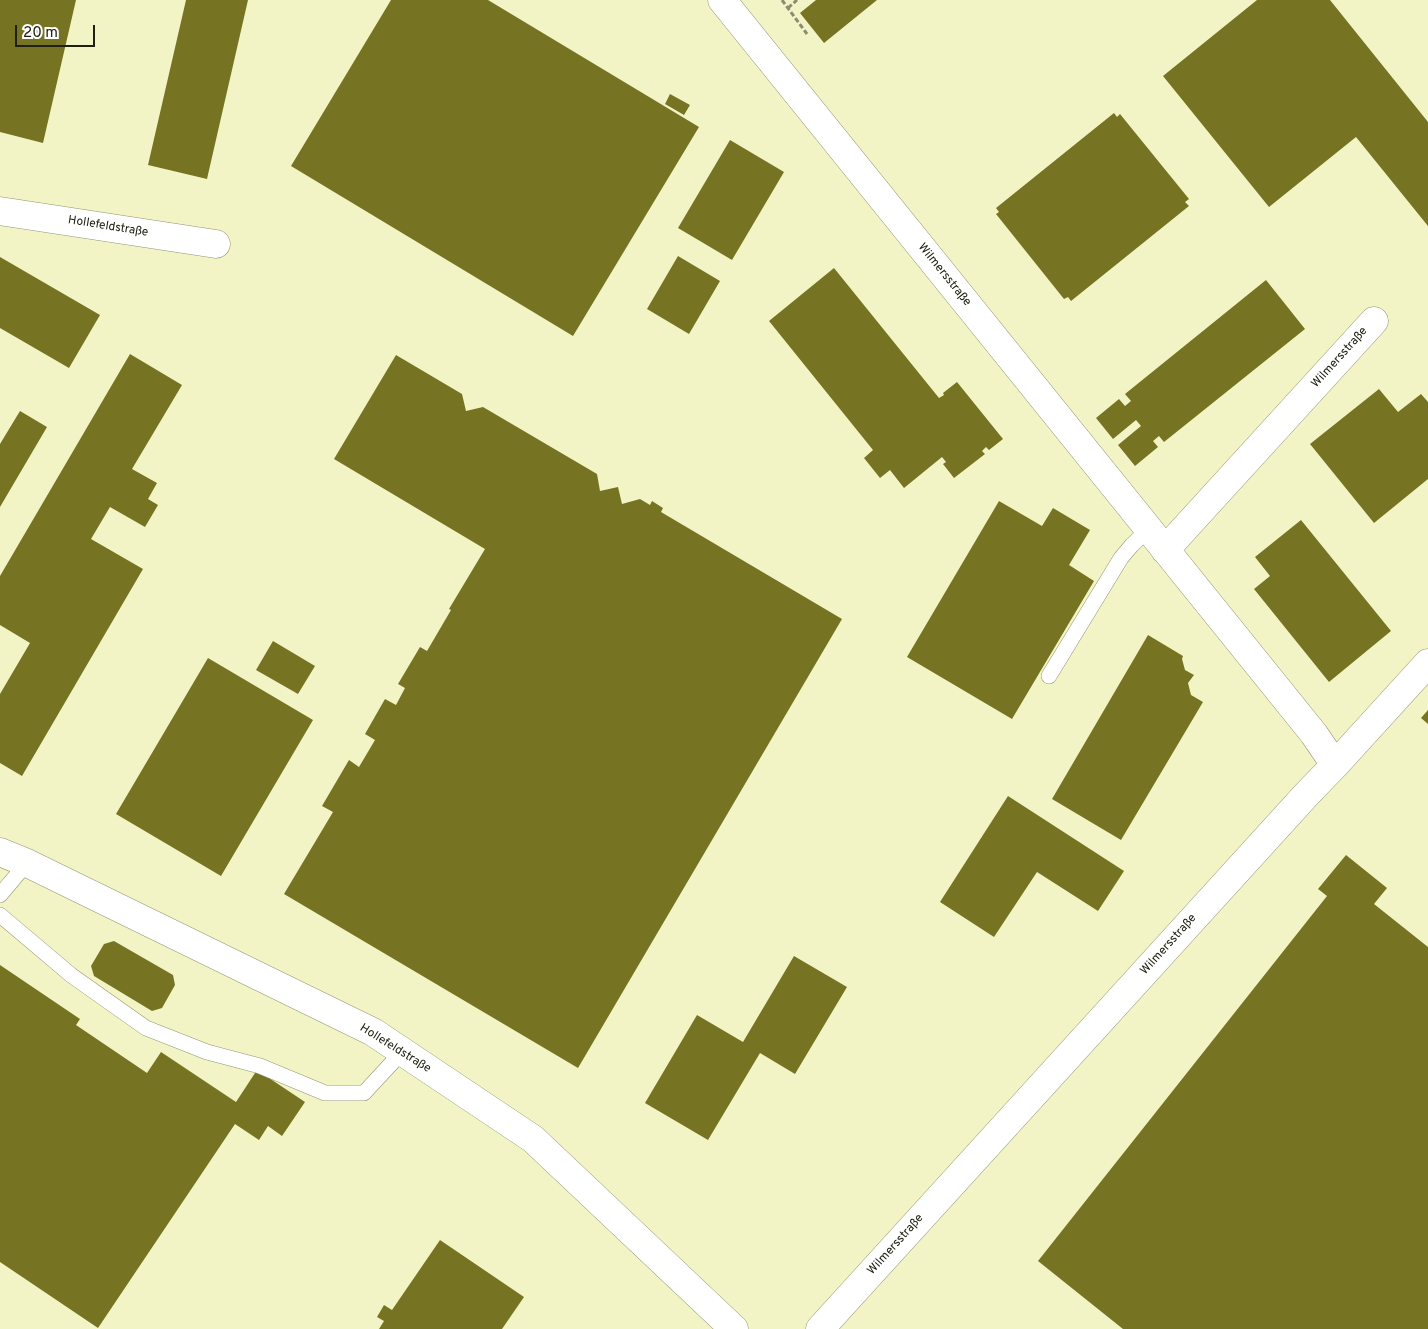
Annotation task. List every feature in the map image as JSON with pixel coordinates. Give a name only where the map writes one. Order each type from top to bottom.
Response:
[{"type":"street","name":"Wilmersstraße","points":[[722,0],[1314,734],[1335,765],[820,1329]]},
{"type":"street","name":"Hollefeldstraße","points":[[0,211],[216,244]]},
{"type":"street","name":"Wilmersstraße","points":[[1165,550],[1374,321]]},
{"type":"street","points":[[1335,765],[1428,663]]},
{"type":"street","name":"Hollefeldstraße","points":[[0,852],[27,863],[373,1032],[532,1139],[734,1329]]},
{"type":"lane","points":[[1050,676],[1121,558],[1148,530]]},
{"type":"lane","points":[[0,895],[27,863]]},
{"type":"lane","points":[[0,915],[71,975],[146,1028],[207,1052],[260,1066],[325,1093],[364,1093],[402,1052]]},
{"type":"path","points":[[782,0],[807,34]]},
{"type":"path","points":[[788,8],[797,0]]},
{"type":"shaded area","points":[[0,0],[1428,0],[1428,1329],[0,1329]]},
{"type":"building","points":[[0,0],[76,0],[43,143],[0,132]]},
{"type":"building","points":[[186,0],[248,0],[207,179],[148,165]]},
{"type":"building","points":[[391,0],[488,0],[699,127],[573,336],[291,166]]},
{"type":"building","points":[[816,0],[877,0],[824,43],[800,13]]},
{"type":"building","points":[[1257,0],[1330,0],[1428,122],[1428,226],[1356,137],[1269,207],[1163,76]]},
{"type":"building","points":[[670,94],[690,105],[684,115],[665,104]]},
{"type":"building","points":[[1114,113],[1117,117],[1120,114],[1189,199],[1185,202],[1189,206],[1071,301],[1068,297],[1064,299],[996,214],[999,212],[996,208]]},
{"type":"building","points":[[730,140],[784,172],[732,260],[678,228]]},
{"type":"building","points":[[678,256],[720,281],[689,334],[647,309]]},
{"type":"building","points":[[0,257],[100,315],[69,368],[0,328]]},
{"type":"building","points":[[834,268],[939,398],[957,382],[1003,439],[989,450],[986,447],[982,451],[985,454],[954,478],[943,464],[946,462],[942,457],[904,488],[890,470],[880,478],[864,458],[873,450],[769,321]]},
{"type":"building","points":[[1266,280],[1305,329],[1164,442],[1159,436],[1153,441],[1158,447],[1135,466],[1118,445],[1141,426],[1136,420],[1113,439],[1096,418],[1119,399],[1125,406],[1131,401],[1125,394]]},
{"type":"building","points":[[130,354],[182,385],[132,469],[157,483],[148,499],[158,505],[145,527],[110,507],[91,539],[143,569],[22,776],[0,763],[0,694],[30,643],[0,625],[0,576]]},
{"type":"building","points":[[396,355],[462,394],[466,411],[483,407],[597,474],[600,491],[618,487],[622,504],[640,499],[650,505],[652,501],[663,508],[661,512],[842,619],[578,1068],[284,894],[333,812],[322,806],[349,760],[359,767],[375,740],[365,734],[385,699],[396,705],[405,688],[398,684],[420,647],[427,651],[451,610],[449,609],[485,549],[334,459]]},
{"type":"building","points":[[1379,389],[1398,412],[1421,394],[1428,402],[1428,479],[1374,523],[1310,444]]},
{"type":"building","points":[[20,411],[47,427],[0,507],[0,444]]},
{"type":"building","points":[[999,501],[1042,526],[1053,508],[1090,530],[1069,565],[1094,581],[1012,719],[907,657]]},
{"type":"building","points":[[1301,520],[1391,631],[1329,682],[1254,589],[1270,576],[1255,557]]},
{"type":"building","points":[[1148,635],[1183,656],[1185,670],[1194,675],[1188,683],[1191,695],[1203,702],[1121,840],[1052,799]]},
{"type":"building","points":[[273,641],[315,666],[298,694],[256,670]]},
{"type":"building","points":[[208,658],[313,720],[221,876],[116,814]]},
{"type":"building","points":[[1428,710],[1428,724],[1421,718]]},
{"type":"building","points":[[1008,796],[1124,871],[1098,911],[1037,872],[994,937],[940,902]]},
{"type":"building","points":[[1346,855],[1387,888],[1374,904],[1428,947],[1428,1329],[1123,1329],[1038,1261],[1327,896],[1318,889]]},
{"type":"building","points":[[114,941],[173,975],[175,985],[162,1008],[152,1011],[94,976],[91,966],[104,944]]},
{"type":"building","points":[[794,956],[847,987],[795,1074],[760,1053],[708,1140],[645,1103],[697,1015],[743,1042]]},
{"type":"building","points":[[0,965],[80,1019],[76,1025],[147,1073],[161,1052],[236,1102],[257,1070],[305,1102],[282,1136],[268,1126],[259,1140],[235,1124],[98,1328],[0,1262]]},
{"type":"building","points":[[440,1240],[524,1297],[502,1329],[379,1329],[384,1321],[377,1317],[384,1305],[392,1310]]}]
